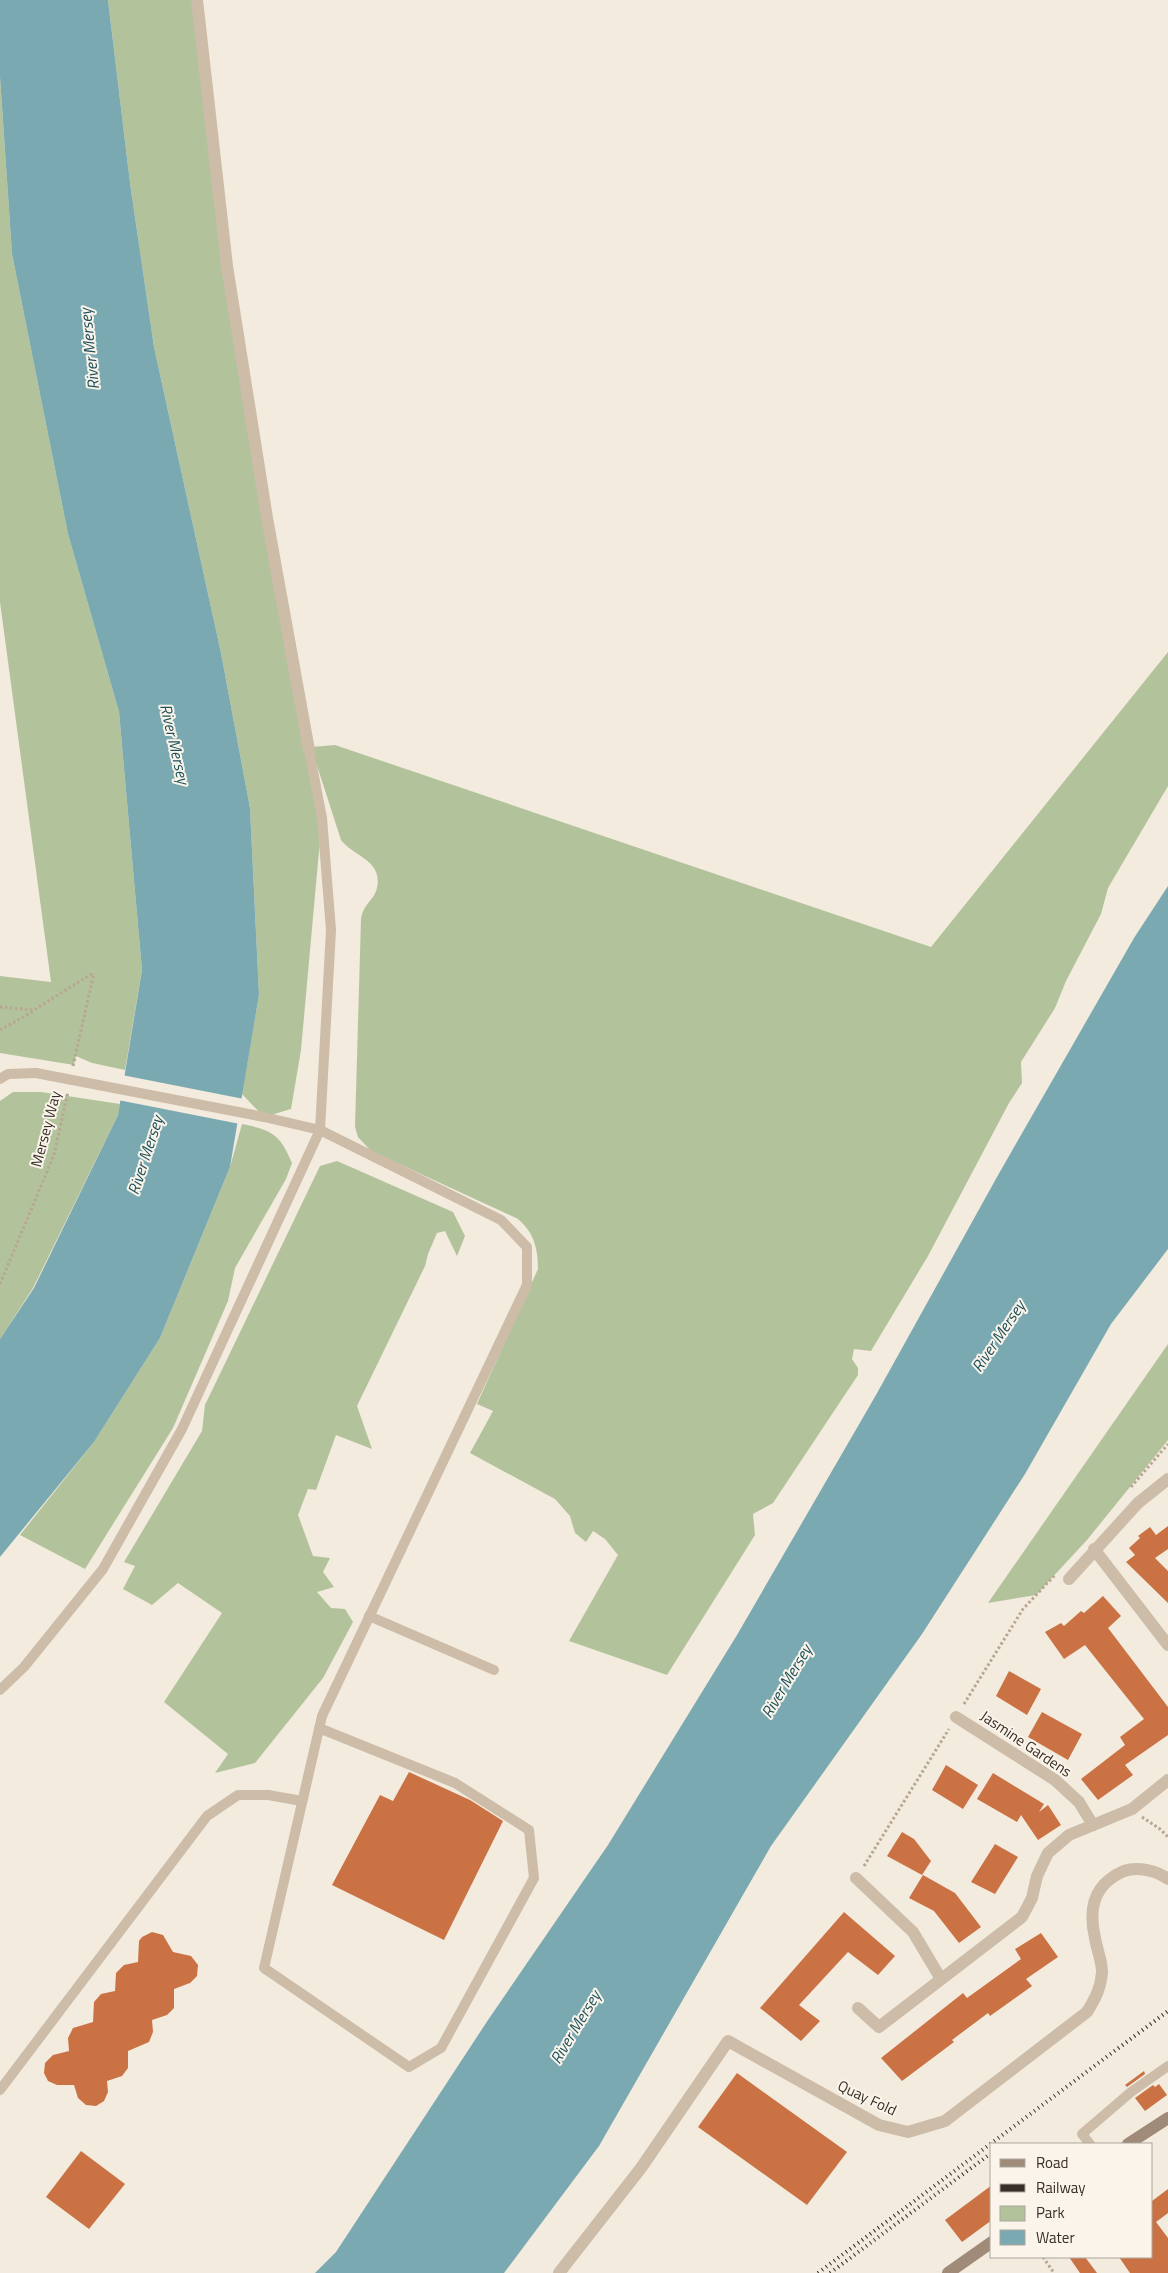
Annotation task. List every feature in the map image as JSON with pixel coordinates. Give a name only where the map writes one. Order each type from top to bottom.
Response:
[{"type":"street","points":[[197,0],[226,266],[265,508],[309,750]]},
{"type":"street","points":[[1069,1578],[1138,1503],[1168,1480]]},
{"type":"street","points":[[1094,1549],[1168,1645]]},
{"type":"street","name":"Jasmine Gardens","points":[[956,1717],[1055,1780],[1079,1802],[1093,1825]]},
{"type":"street","points":[[858,2008],[879,2027],[1022,1917],[1032,1898],[1037,1876],[1048,1853],[1070,1835],[1132,1809],[1168,1780]]},
{"type":"street","name":"Quay Fold","points":[[559,2273],[641,2168],[728,2041],[879,2125],[908,2132],[945,2121],[1087,2012],[1100,1986],[1102,1971],[1092,1924],[1092,1909],[1104,1883],[1115,1875],[1129,1869],[1145,1870],[1165,1877]]},
{"type":"street","points":[[856,1878],[913,1932],[942,1979]]},
{"type":"street","points":[[1130,2143],[1168,2118]]},
{"type":"street","points":[[948,2273],[990,2243]]},
{"type":"lane","points":[[0,1690],[24,1667],[103,1569],[182,1429],[320,1130],[331,930],[322,818],[309,750]]},
{"type":"lane","points":[[0,1080],[8,1074],[36,1073],[264,1117],[320,1130],[501,1220],[527,1247],[527,1284],[322,1716],[319,1728],[302,1801],[264,1968],[410,2067],[441,2048],[534,1878],[529,1830],[455,1783],[319,1728]]},
{"type":"lane","points":[[369,1616],[494,1670]]},
{"type":"lane","points":[[0,2090],[207,1816],[238,1795],[268,1795],[302,1801]]},
{"type":"lane","points":[[1089,2143],[1082,2134],[1131,2092],[1168,2066]]},
{"type":"path","name":"Mersey Way","points":[[34,1010],[94,973],[72,1074]]},
{"type":"path","points":[[0,1007],[34,1010]]},
{"type":"path","points":[[0,1030],[34,1010]]},
{"type":"path","name":"Mersey Way","points":[[0,1284],[54,1155],[70,1083]]},
{"type":"path","points":[[1128,1491],[1168,1444]]},
{"type":"path","points":[[856,1878],[1023,1609],[1061,1568]]},
{"type":"path","points":[[1132,1809],[1168,1837]]},
{"type":"path","points":[[1044,2258],[1054,2273]]},
{"type":"green space","points":[[108,0],[197,0],[227,266],[322,818],[301,1050],[291,1109],[264,1117],[242,1094],[259,995],[250,808],[221,653],[154,347],[130,183]]},
{"type":"green space","points":[[0,77],[12,254],[68,534],[119,712],[142,970],[125,1070],[92,1063],[76,1056],[74,1065],[0,1053],[0,976],[51,982],[0,602]]},
{"type":"green space","points":[[1168,652],[1168,786],[1108,888],[1101,914],[1066,981],[1055,1008],[1021,1062],[1022,1083],[1009,1103],[928,1256],[871,1351],[854,1349],[852,1359],[858,1368],[858,1375],[773,1503],[753,1514],[755,1535],[667,1675],[569,1641],[618,1555],[605,1539],[593,1531],[586,1542],[575,1533],[570,1516],[555,1499],[470,1453],[493,1411],[477,1404],[538,1269],[534,1241],[528,1230],[518,1219],[371,1151],[358,1137],[355,1127],[361,919],[364,909],[376,892],[378,879],[372,865],[341,840],[311,747],[335,745],[931,947]]},
{"type":"green space","points":[[13,1092],[41,1092],[120,1104],[118,1115],[33,1288],[0,1339],[0,1101]]},
{"type":"green space","points":[[242,1124],[268,1131],[274,1135],[288,1153],[292,1163],[286,1179],[235,1268],[228,1301],[173,1428],[85,1569],[20,1535],[94,1442],[160,1338],[230,1167]]},
{"type":"green space","points":[[337,1161],[453,1212],[465,1236],[457,1256],[445,1231],[437,1233],[425,1266],[357,1406],[372,1449],[336,1435],[316,1490],[308,1489],[298,1515],[313,1556],[330,1558],[323,1572],[334,1587],[317,1592],[331,1608],[345,1609],[353,1622],[323,1678],[255,1763],[215,1773],[228,1754],[164,1702],[222,1613],[178,1583],[152,1605],[123,1589],[135,1566],[124,1562],[202,1431],[205,1405],[320,1166]]},
{"type":"green space","points":[[1168,1344],[1168,1440],[1087,1540],[1036,1595],[988,1603]]},
{"type":"water","name":"River Mersey","points":[[0,0],[108,0],[130,183],[154,347],[221,653],[250,808],[259,995],[230,1167],[160,1338],[94,1442],[0,1557],[0,1339],[34,1288],[118,1115],[142,970],[119,712],[68,534],[12,254],[0,77]]},
{"type":"water","name":"River Mersey","points":[[1168,886],[1168,1249],[1111,1324],[1025,1474],[922,1634],[771,1846],[599,2146],[504,2273],[315,2273],[336,2252],[488,2020],[608,1845],[737,1635],[876,1395],[997,1177],[1134,938]]},
{"type":"pier","points":[[122,1075],[244,1099],[240,1124],[118,1100]]},
{"type":"building","points":[[1168,1526],[1168,1549],[1155,1558],[1168,1571],[1168,1603],[1126,1562],[1135,1555],[1129,1548],[1140,1538],[1138,1536],[1150,1527],[1156,1535]]},
{"type":"building","points":[[1103,1596],[1121,1616],[1108,1628],[1168,1707],[1168,1735],[1125,1765],[1133,1775],[1098,1800],[1081,1779],[1125,1745],[1120,1737],[1144,1719],[1085,1645],[1064,1659],[1045,1632],[1061,1623],[1064,1626],[1081,1611],[1084,1613]]},
{"type":"building","points":[[1009,1671],[1041,1689],[1027,1715],[996,1696]]},
{"type":"building","points":[[1042,1712],[1082,1734],[1068,1760],[1028,1737]]},
{"type":"building","points":[[946,1765],[978,1785],[963,1809],[932,1790]]},
{"type":"building","points":[[409,1772],[470,1800],[503,1821],[444,1940],[332,1885],[380,1795],[393,1801]]},
{"type":"building","points":[[993,1773],[1044,1804],[1039,1812],[1048,1805],[1061,1825],[1038,1840],[1021,1815],[1017,1822],[977,1799]]},
{"type":"building","points":[[902,1832],[914,1839],[931,1861],[922,1875],[887,1856]]},
{"type":"building","points":[[995,1844],[1018,1857],[995,1894],[971,1882]]},
{"type":"building","points":[[923,1875],[955,1893],[981,1927],[959,1943],[934,1911],[909,1898]]},
{"type":"building","points":[[844,1912],[895,1956],[878,1975],[848,1952],[799,2005],[820,2021],[801,2041],[760,2008]]},
{"type":"building","points":[[152,1932],[163,1935],[173,1952],[191,1956],[198,1965],[197,1976],[190,1983],[174,1989],[174,2008],[167,2015],[152,2020],[153,2032],[149,2042],[128,2051],[128,2068],[122,2076],[107,2081],[108,2092],[104,2101],[96,2106],[86,2105],[78,2098],[74,2085],[57,2085],[48,2081],[44,2073],[45,2063],[53,2055],[69,2051],[68,2038],[73,2028],[93,2022],[94,2002],[101,1994],[115,1991],[116,1973],[124,1965],[138,1962],[139,1941],[142,1937]]},
{"type":"building","points":[[1041,1933],[1058,1957],[1026,1979],[1032,1986],[990,2016],[988,2013],[952,2040],[954,2042],[902,2081],[881,2058],[963,1993],[967,1998],[1021,1959],[1015,1949]]},
{"type":"building","points":[[1144,2071],[1145,2074],[1127,2087],[1125,2085]]},
{"type":"building","points":[[737,2073],[847,2152],[807,2205],[698,2127]]},
{"type":"building","points":[[1159,2084],[1167,2095],[1145,2111],[1135,2098],[1153,2085],[1155,2087]]},
{"type":"building","points":[[81,2151],[125,2184],[89,2229],[46,2197]]},
{"type":"building","points":[[990,2186],[990,2221],[962,2242],[945,2220]]},
{"type":"building","points":[[1168,2189],[1168,2213],[1156,2222],[1168,2238],[1168,2273],[1130,2273],[1120,2258],[1153,2258],[1153,2200]]},
{"type":"building","points":[[1070,2258],[1086,2258],[1097,2273],[1080,2273]]},
{"type":"railway","points":[[992,2143],[1168,2011]]},
{"type":"railway","points":[[818,2273],[990,2144]]},
{"type":"railway","points":[[830,2273],[990,2154]]}]
